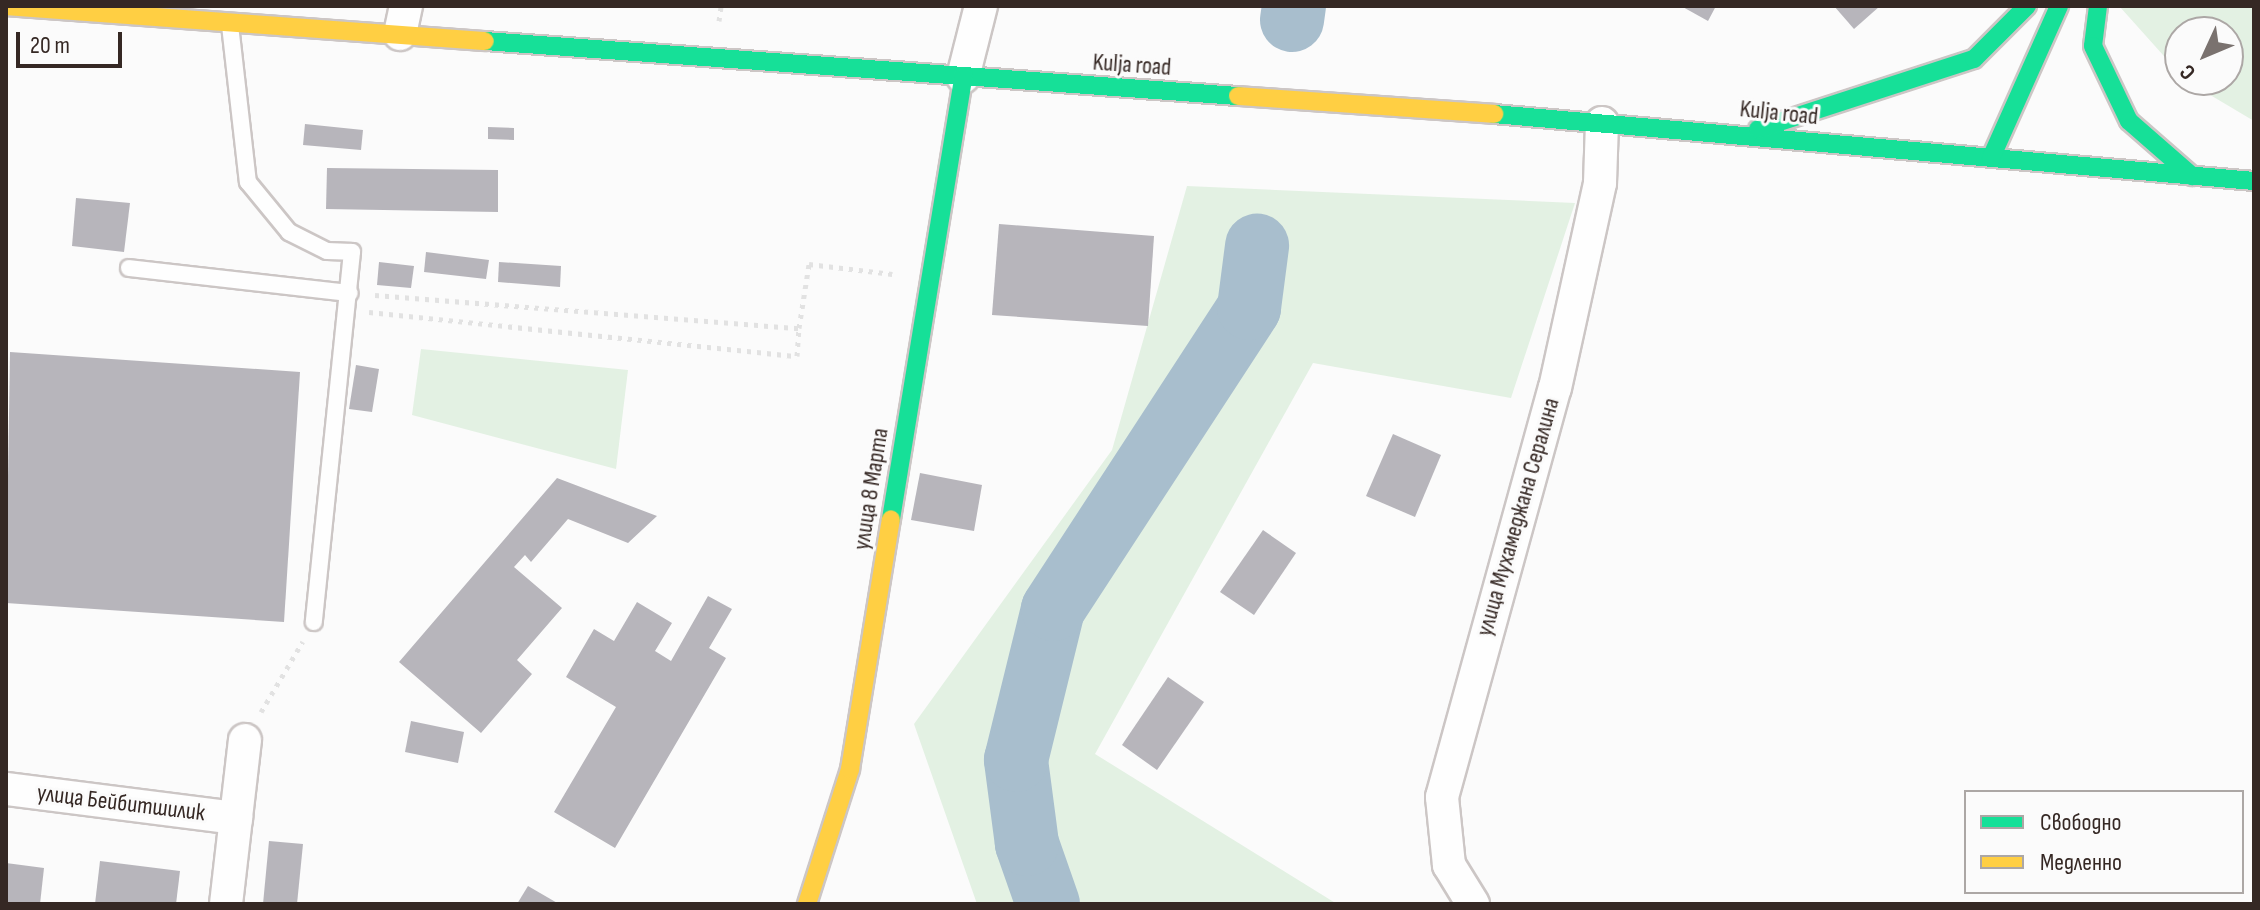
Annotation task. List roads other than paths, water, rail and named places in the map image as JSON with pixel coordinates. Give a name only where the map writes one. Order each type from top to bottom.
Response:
[{"type":"main road","name":"Kulja road","points":[[6,6],[230,22],[403,20],[963,77],[1744,133],[2254,181]]},
{"type":"main road","points":[[1744,133],[1974,59],[2027,6]]},
{"type":"main road","points":[[1991,158],[2059,6]]},
{"type":"main road","points":[[2098,6],[2093,46],[2129,121],[2192,176]]},
{"type":"main road","name":"улица 8 Марта","points":[[807,904],[850,769],[963,77]]},
{"type":"street","points":[[963,77],[981,6]]},
{"type":"street","name":"улица Мухамеджана Сералина","points":[[1473,904],[1449,865],[1442,797],[1555,388],[1600,183],[1602,123]]},
{"type":"street","points":[[226,904],[245,740]]},
{"type":"street","name":"улица Бейбитшилик","points":[[6,789],[236,818]]},
{"type":"lane","points":[[230,22],[248,182],[289,232],[327,251],[352,252],[314,622]]},
{"type":"lane","points":[[129,268],[349,301]]},
{"type":"waterway","points":[[1292,20],[1294,6]]},
{"type":"waterway","points":[[1048,904],[1027,844],[1016,760],[1053,609],[1249,308],[1257,246]]}]
